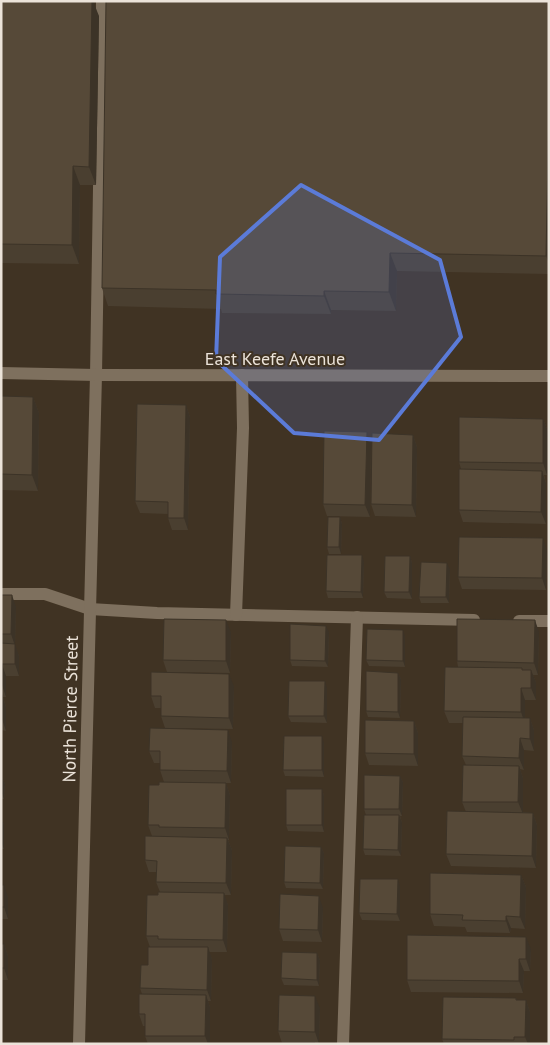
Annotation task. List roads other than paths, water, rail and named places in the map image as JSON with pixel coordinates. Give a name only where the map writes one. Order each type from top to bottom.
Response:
[{"type":"street","name":"North Pierce Street","points":[[79,1044],[96,375],[102,1]]},
{"type":"street","name":"East Keefe Avenue","points":[[1,373],[549,376]]},
{"type":"street","points":[[236,615],[243,428],[242,375]]},
{"type":"street","points":[[1,594],[45,594],[90,609],[157,613],[482,620]]},
{"type":"street","points":[[343,1044],[357,617]]},
{"type":"street","points":[[510,620],[549,621]]}]
